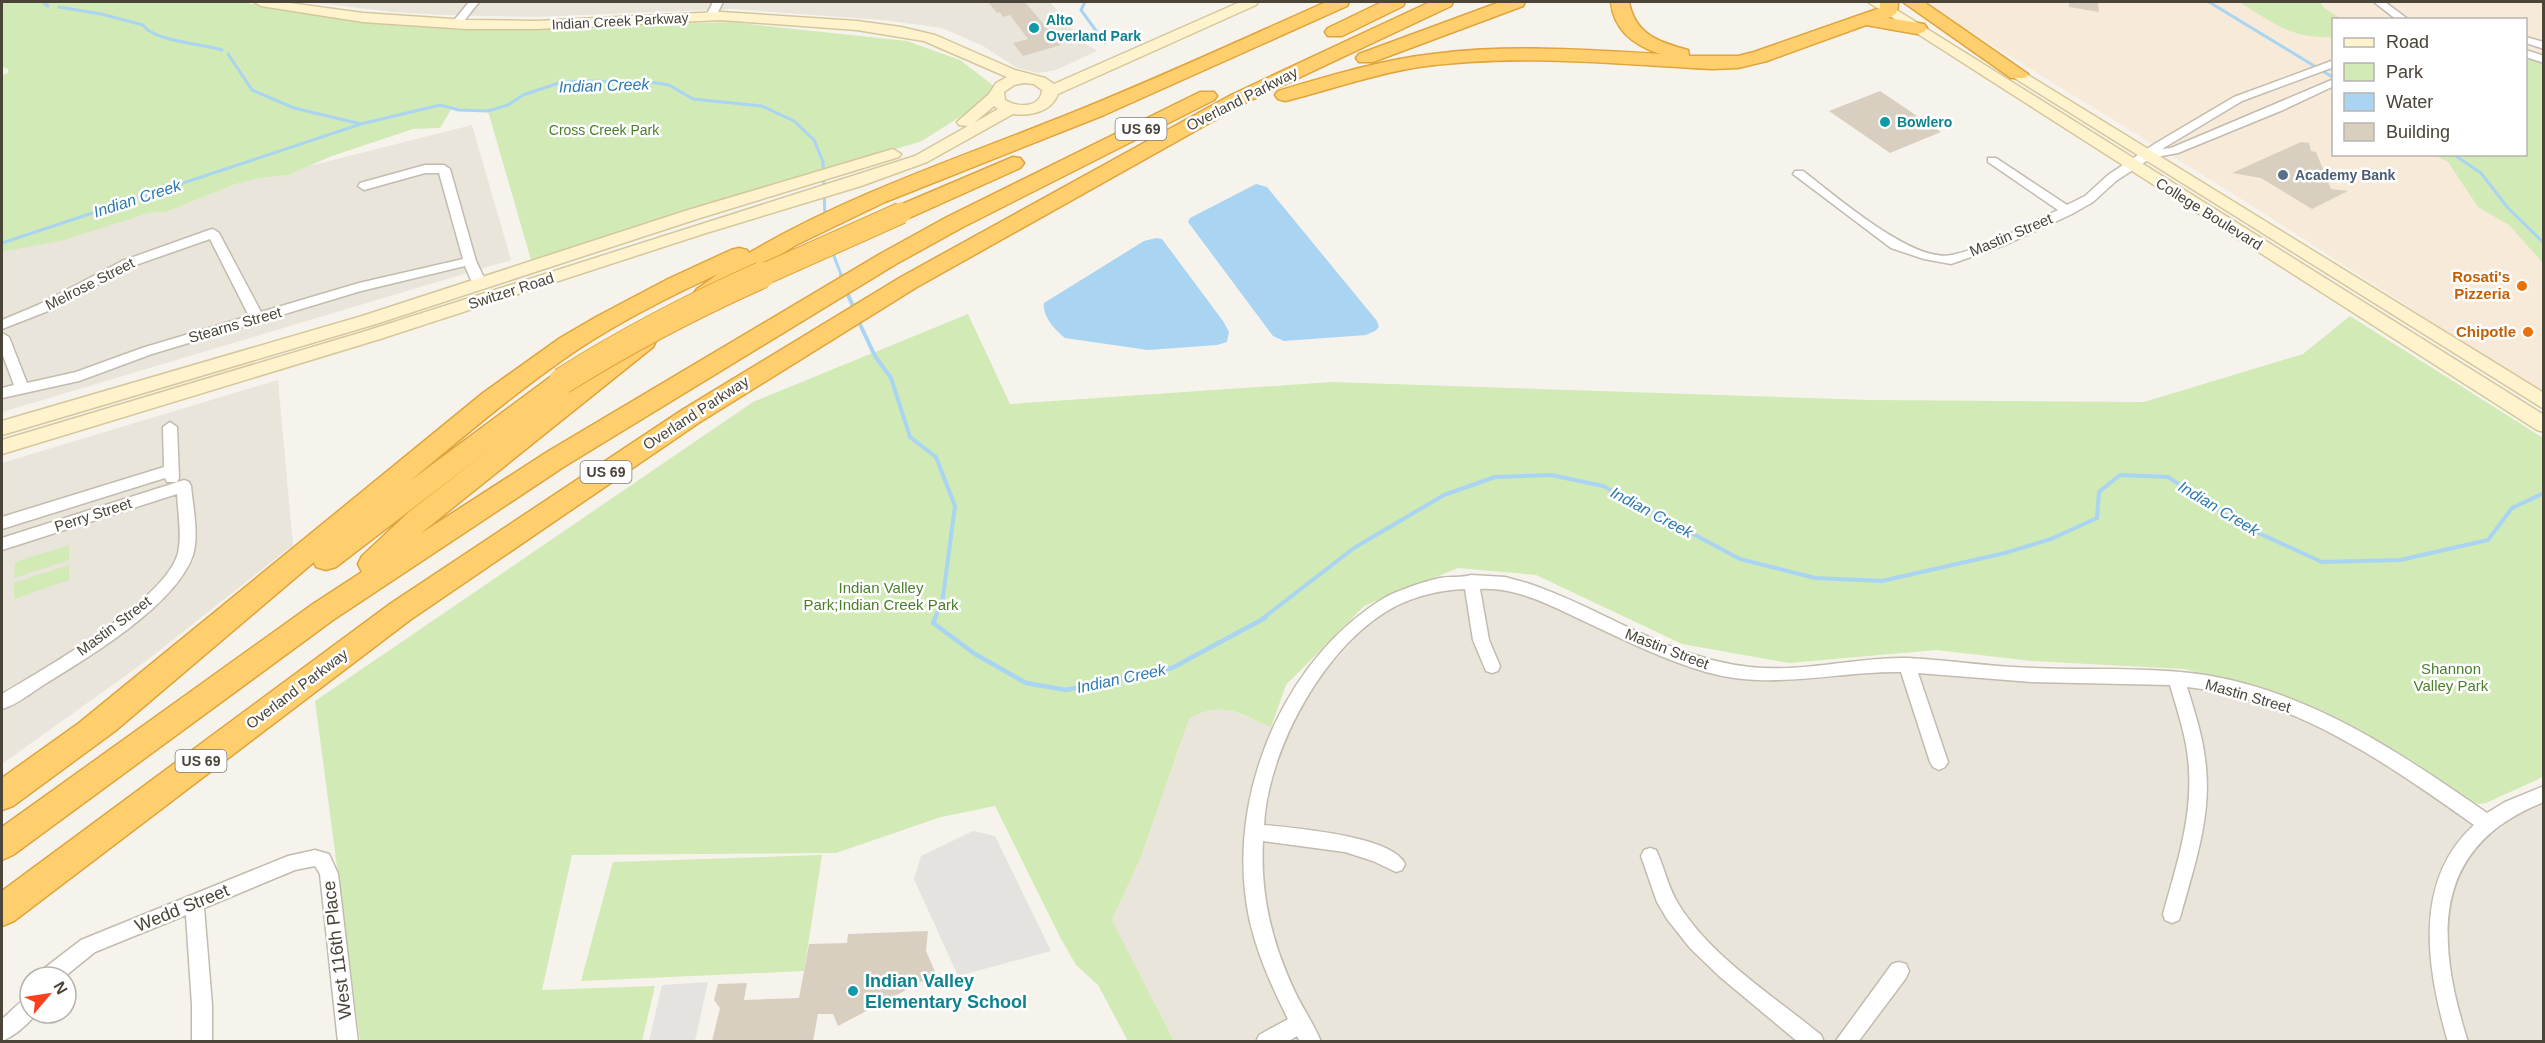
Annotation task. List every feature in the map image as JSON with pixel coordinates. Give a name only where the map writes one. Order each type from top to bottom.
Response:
[{"type":"highway","points":[[1296,22],[1306,11],[1325,2]]},
{"type":"highway","points":[[2,796],[193,659],[562,381],[620,345],[895,203],[1340,2]]},
{"type":"highway","points":[[90,732],[484,405],[569,344],[790,213],[834,215],[895,203],[1376,2]]},
{"type":"highway","name":"Overland Parkway","points":[[2,845],[323,612],[556,459],[955,222],[1396,2]]},
{"type":"highway","name":"Overland Parkway","points":[[2,910],[400,612],[641,449],[816,338],[909,282],[1238,99],[1444,2]]},
{"type":"highway","points":[[1075,188],[1364,59],[1516,2]]},
{"type":"highway","points":[[1620,2],[1623,20],[1632,31],[1646,41],[1676,53],[1717,58],[1753,52],[1823,28],[1841,19],[1848,8]]},
{"type":"highway","points":[[1912,2],[2018,74]]},
{"type":"highway","points":[[1285,95],[1359,72],[1460,57],[1535,54],[1712,63],[1738,62],[1867,20],[1888,4]]},
{"type":"highway","points":[[1867,20],[1917,28]]},
{"type":"highway","points":[[323,612],[419,519],[711,290],[790,213]]},
{"type":"main road","name":"Indian Creek Parkway","points":[[261,2],[344,15],[456,24],[576,23],[711,16],[828,23],[900,31],[941,41],[975,55],[1006,73],[1031,79]]},
{"type":"main road","name":"Switzer Road","points":[[856,173],[921,159],[1010,109],[1035,108],[1047,100],[1051,91],[1206,16],[1225,2]]},
{"type":"main road","name":"Switzer Road","points":[[2,447],[790,213],[856,173],[959,126],[1006,83],[1057,78],[1206,16],[1251,2]]},
{"type":"main road","name":"College Boulevard","points":[[1888,4],[2018,74],[2544,402]]},
{"type":"main road","name":"College Boulevard","points":[[1888,4],[1917,28],[2544,425]]},
{"type":"main road","name":"Indian Creek Parkway","points":[[975,55],[998,92]]},
{"type":"main road","points":[[1031,79],[1044,83],[1051,91]]},
{"type":"main road","points":[[998,92],[1002,106],[1010,109]]},
{"type":"main road","name":"Switzer Road","points":[[2,428],[369,320],[481,284],[790,213]]},
{"type":"street","points":[[456,24],[474,2]]},
{"type":"street","points":[[711,16],[718,2]]},
{"type":"street","points":[[2379,2],[2400,18]]},
{"type":"street","points":[[2527,40],[2544,47]]},
{"type":"street","points":[[2527,51],[2544,47]]},
{"type":"street","points":[[2527,52],[2544,60]]},
{"type":"street","name":"Mastin Street","points":[[1799,174],[1895,244],[1928,256],[1951,260],[2001,242],[2068,211],[2089,199],[2103,185],[2160,145],[2238,99],[2331,64]]},
{"type":"street","name":"Mastin Street","points":[[2148,155],[2174,151],[2279,108],[2332,83]]},
{"type":"street","name":"Mastin Street","points":[[1992,160],[2068,211]]},
{"type":"street","points":[[364,186],[425,169],[444,169],[470,261],[476,278],[481,284]]},
{"type":"street","name":"Melrose Street","points":[[2,326],[44,308],[126,264],[213,233],[257,318]]},
{"type":"street","name":"Stearns Street","points":[[2,393],[79,376],[155,348],[358,287],[470,261]]},
{"type":"street","points":[[2,337],[22,388]]},
{"type":"street","name":"Mastin Street","points":[[2,702],[130,618],[173,580],[186,553],[178,488],[172,470],[170,427]]},
{"type":"street","points":[[2,523],[172,470]]},
{"type":"street","name":"Perry Street","points":[[2,544],[178,488]]},
{"type":"street","points":[[1471,581],[1481,640],[1492,666]]},
{"type":"street","name":"Mastin Street","points":[[1311,1041],[1271,961],[1261,928],[1252,868],[1260,785],[1284,720],[1302,688],[1340,643],[1382,606],[1404,593],[1438,583],[1495,582],[1529,590],[1671,654],[1728,671],[1780,675],[1877,665],[1942,666],[2013,674],[2177,680],[2229,687],[2307,714],[2355,737],[2408,768],[2486,824]]},
{"type":"street","points":[[1907,665],[1939,762]]},
{"type":"street","points":[[2172,914],[2192,841],[2198,798],[2198,768],[2191,729],[2177,680]]},
{"type":"street","points":[[2457,1041],[2446,1008],[2438,967],[2437,929],[2443,892],[2454,864],[2466,844],[2486,824],[2496,816],[2544,794]]},
{"type":"street","points":[[1255,832],[1343,842],[1379,854],[1396,864]]},
{"type":"street","points":[[1650,856],[1655,879],[1663,897],[1691,939],[1814,1041]]},
{"type":"street","name":"Wedd Street","points":[[64,965],[88,946],[294,862],[315,858],[322,860]]},
{"type":"street","name":"West 116th Place","points":[[322,860],[329,874],[348,1041]]},
{"type":"street","points":[[194,903],[202,1005],[202,1041]]},
{"type":"street","points":[[1845,1041],[1899,971]]},
{"type":"street","points":[[2,1031],[18,1019]]},
{"type":"street","points":[[1266,1041],[1301,1023]]},
{"type":"shaded area","points":[[311,2],[1050,2],[1083,42],[1097,51],[1056,70],[1038,73],[1017,68],[983,46],[942,28],[883,20],[733,9],[535,17],[445,15],[392,12]]},
{"type":"shaded area","points":[[1922,2],[2543,2],[2543,394],[2248,203]]},
{"type":"shaded area","points":[[472,125],[511,260],[2,412],[2,252],[64,239],[149,213],[166,212],[236,184],[260,178],[288,175],[309,166]]},
{"type":"shaded area","points":[[278,380],[293,545],[146,661],[2,764],[2,463]]},
{"type":"shaded area","points":[[1491,586],[1523,593],[1720,674],[1742,679],[1806,679],[1883,670],[2140,682],[2227,692],[2302,718],[2344,736],[2459,810],[2492,835],[2515,817],[2543,804],[2543,1041],[1174,1041],[1112,920],[1141,857],[1189,719],[1204,709],[1226,709],[1286,732],[1305,693],[1375,617],[1396,604],[1434,589]]},
{"type":"shaded area","points":[[973,831],[995,836],[1051,951],[958,976],[914,879],[921,856]]},
{"type":"shaded area","points":[[708,982],[695,1041],[649,1041],[662,985]]},
{"type":"green space","name":"Cross Creek Park","points":[[2,2],[241,2],[344,20],[452,28],[517,29],[730,22],[907,41],[960,60],[994,86],[983,102],[922,141],[531,260],[488,111],[452,108],[440,128],[413,129],[332,156],[288,175],[260,178],[236,184],[166,212],[149,213],[64,240],[2,252],[2,75],[8,73],[8,69],[2,67]]},
{"type":"green space","points":[[2239,2],[2320,2],[2324,8],[2340,18],[2332,18],[2332,37],[2306,35],[2273,23]]},
{"type":"green space","points":[[2527,56],[2543,63],[2543,263],[2509,225],[2478,207],[2448,162],[2436,156],[2527,156]]},
{"type":"green space","name":"Indian Valley Park;Indian Creek Park","points":[[968,314],[1010,404],[1332,382],[1871,400],[2144,402],[2303,354],[2350,316],[2543,438],[2543,777],[2486,803],[2478,804],[2466,799],[2414,762],[2360,731],[2315,709],[2257,686],[2184,669],[2032,661],[1936,650],[1789,663],[1682,644],[1536,575],[1458,568],[1364,606],[1286,685],[1271,727],[1240,713],[1221,709],[1201,713],[1189,719],[1141,857],[1112,920],[1174,1041],[1128,1041],[1098,985],[1076,965],[1060,937],[995,806],[941,817],[836,853],[572,855],[542,990],[655,986],[642,1041],[360,1041],[315,701],[753,402]]},
{"type":"green space","points":[[69,545],[69,560],[14,578],[15,562]]},
{"type":"green space","points":[[69,565],[69,580],[14,599],[14,583]]},
{"type":"green space","points":[[822,855],[804,971],[581,981],[613,862]]},
{"type":"water","points":[[1256,184],[1267,187],[1377,321],[1379,327],[1375,331],[1366,335],[1284,341],[1273,336],[1188,222],[1190,218]]},
{"type":"water","points":[[1162,239],[1223,321],[1229,332],[1227,342],[1217,345],[1148,350],[1065,338],[1053,327],[1045,313],[1044,303],[1144,241]]},
{"type":"building","name":"Alto Overland Park","points":[[988,2],[1025,2],[1061,45],[1023,56],[1013,43],[1028,39],[1010,15],[1003,17]]},
{"type":"building","points":[[2069,2],[2098,2],[2099,12],[2069,7]]},
{"type":"building","name":"Bowlero","points":[[1880,91],[1941,132],[1890,153],[1829,111]]},
{"type":"building","name":"Academy Bank","points":[[2301,142],[2309,143],[2311,151],[2316,152],[2331,189],[2348,191],[2312,209],[2261,178],[2232,173]]},
{"type":"building","name":"Indian Valley Elementary School","points":[[928,931],[926,951],[936,974],[838,1026],[833,1014],[818,1014],[813,1041],[712,1041],[720,1008],[714,1000],[718,984],[747,983],[744,1000],[799,998],[809,944],[847,943],[848,934]]},
{"type":"waterway","points":[[43,2],[48,6]]},
{"type":"waterway","points":[[1085,2],[1081,10],[1105,43]]},
{"type":"waterway","points":[[2209,2],[2332,77]]},
{"type":"waterway","points":[[59,7],[101,14],[143,25],[157,35],[222,50]]},
{"type":"waterway","points":[[228,54],[252,90],[294,108],[361,124]]},
{"type":"waterway","name":"Indian Creek","points":[[361,124],[440,105],[459,110],[488,111],[508,105],[523,95],[559,83],[650,82],[669,85],[693,99],[762,106],[794,121],[814,140],[823,162],[825,217]]},
{"type":"waterway","name":"Indian Creek","points":[[2,243],[361,124]]},
{"type":"waterway","points":[[2456,156],[2481,173],[2508,208],[2544,243]]},
{"type":"waterway","name":"Indian Creek","points":[[832,251],[842,277]]},
{"type":"waterway","name":"Indian Creek","points":[[841,275],[843,280]]},
{"type":"waterway","name":"Indian Creek","points":[[846,290],[855,311]]},
{"type":"waterway","name":"Indian Creek","points":[[857,318],[875,356],[891,378],[910,437],[936,457],[955,506],[943,597],[935,619]]},
{"type":"waterway","name":"Indian Creek","points":[[1262,619],[1354,548],[1444,495],[1495,477],[1551,475],[1603,486],[1740,559],[1815,578],[1882,581],[2005,553],[2051,539],[2097,518],[2099,492],[2120,475],[2168,477],[2243,526],[2322,562],[2400,560],[2488,540],[2512,508],[2544,493]]},
{"type":"waterway","name":"Indian Creek","points":[[935,618],[933,623],[975,654],[1026,683],[1066,690],[1172,668],[1265,618]]},
{"type":"place","name":"Alto Overland Park","points":[[1034,28]]},
{"type":"place","name":"Bowlero","points":[[1885,122]]},
{"type":"place","name":"Academy Bank","points":[[2283,175]]},
{"type":"place","name":"Rosati's Pizzeria","points":[[2522,286]]},
{"type":"place","name":"Chipotle","points":[[2528,332]]},
{"type":"place","name":"Indian Valley Elementary School","points":[[853,991]]},
{"type":"park label","name":"Shannon Valley Park","points":[[2451,678]]}]
